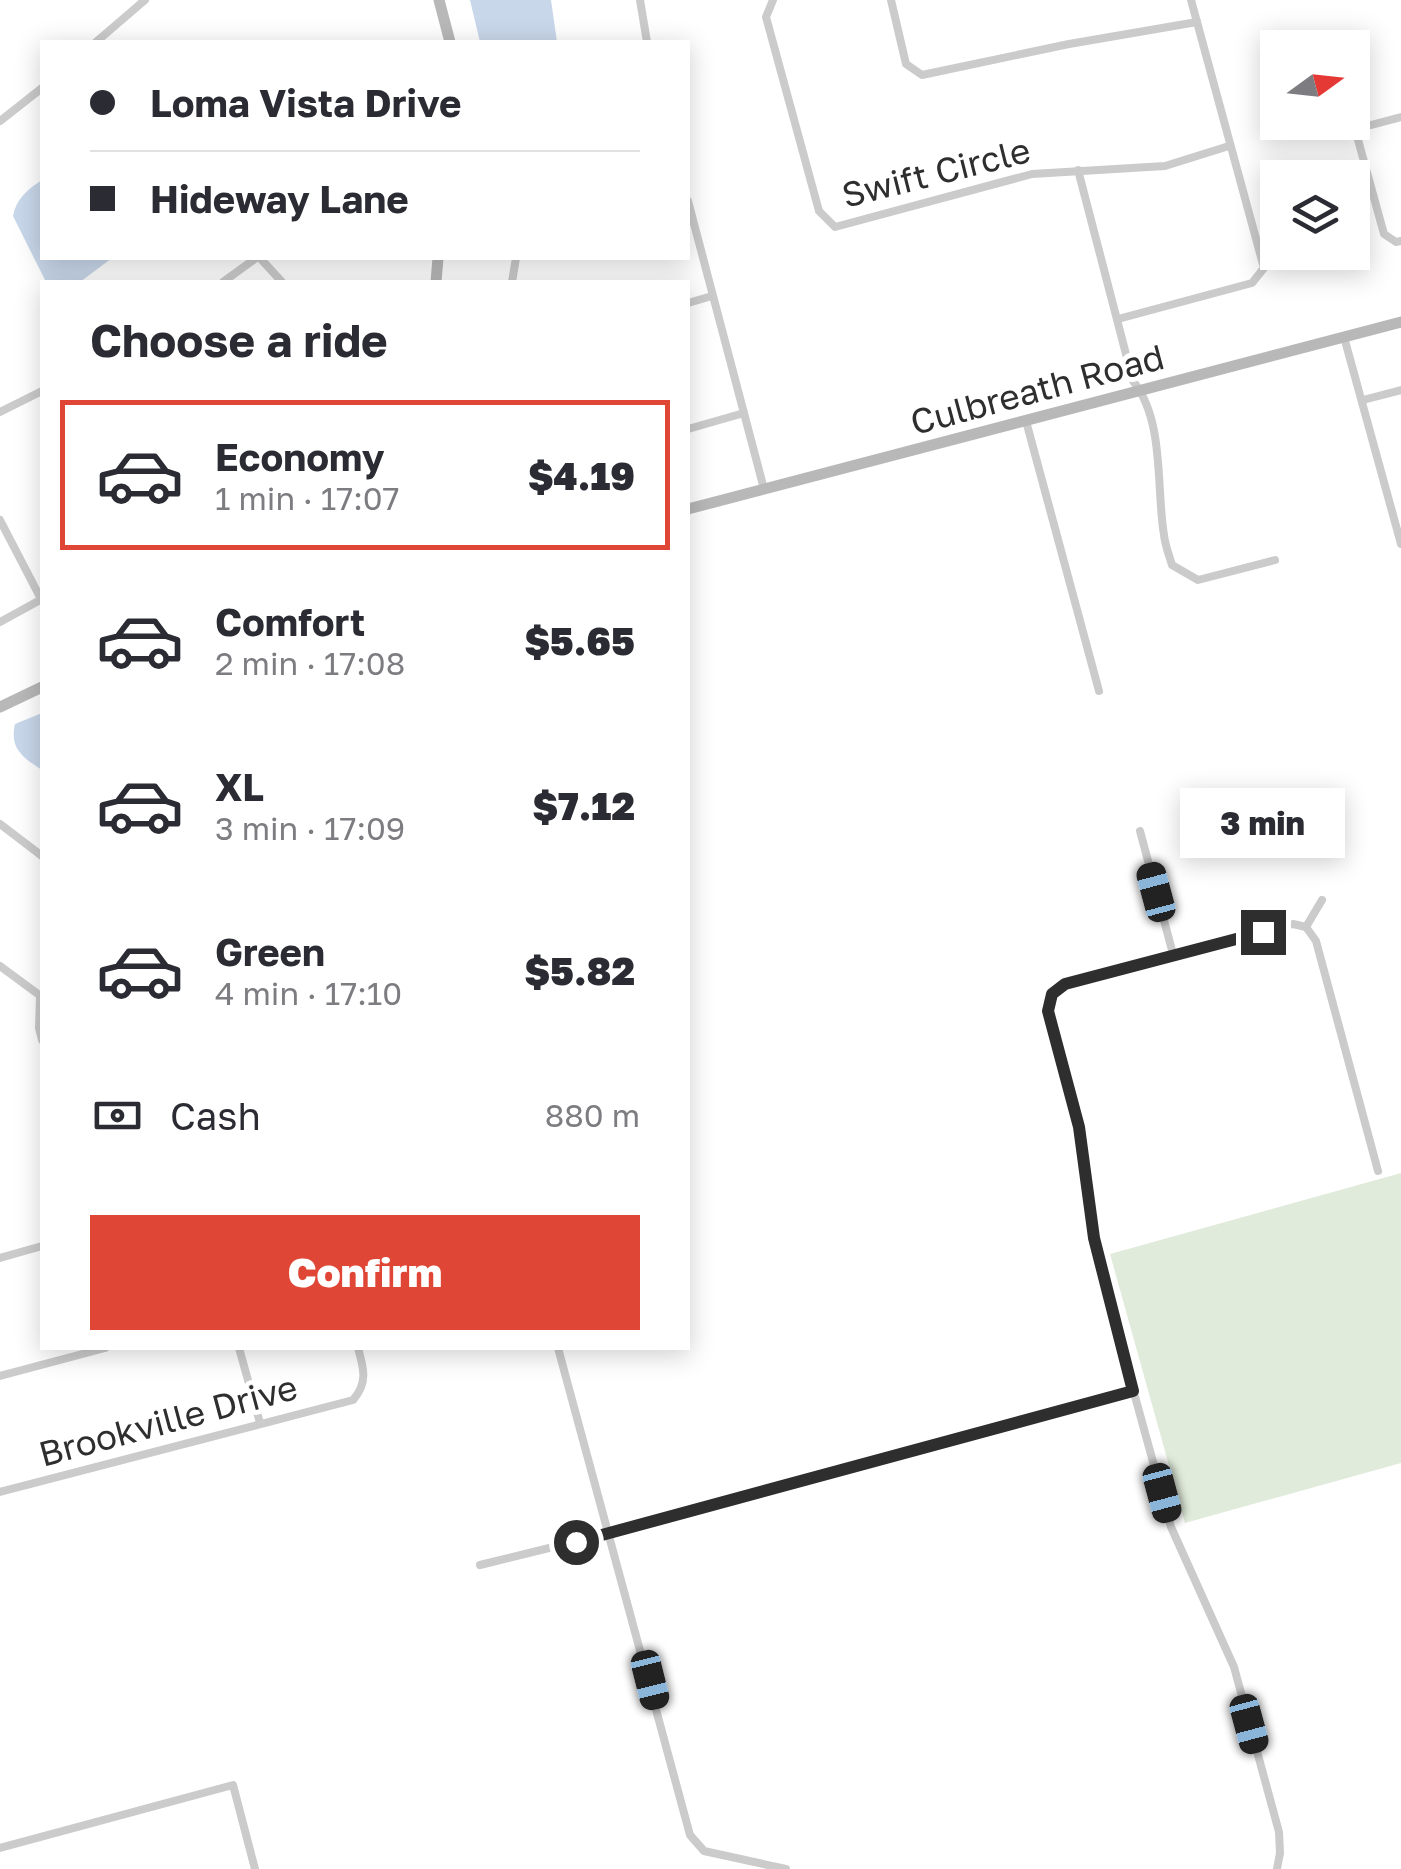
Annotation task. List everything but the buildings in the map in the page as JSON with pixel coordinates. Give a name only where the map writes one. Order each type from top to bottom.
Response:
[{"type":"street","points":[[98,40],[145,0]]},
{"type":"street","points":[[439,0],[449,40]]},
{"type":"street","points":[[640,0],[646,40]]},
{"type":"street","name":"Swift Circle","points":[[774,0],[766,17],[819,211],[835,227],[1032,174],[1165,166],[1229,146]]},
{"type":"street","points":[[890,0],[906,64],[922,76],[1069,44],[1197,22]]},
{"type":"street","points":[[1118,320],[1252,283],[1264,268],[1191,0]]},
{"type":"street","points":[[0,120],[40,90]]},
{"type":"street","points":[[1370,126],[1401,117]]},
{"type":"street","points":[[1359,140],[1384,234],[1401,241]]},
{"type":"street","points":[[1078,170],[1133,382],[1140,391],[1158,455],[1164,534],[1172,565],[1198,580],[1275,560]]},
{"type":"street","points":[[690,209],[764,489]]},
{"type":"street","points":[[226,280],[255,260]]},
{"type":"street","points":[[260,260],[280,280]]},
{"type":"street","points":[[690,302],[712,296]]},
{"type":"street","name":"Culbreath Road","points":[[690,508],[1401,322]]},
{"type":"street","points":[[1344,338],[1401,544]]},
{"type":"street","points":[[1363,400],[1401,390]]},
{"type":"street","points":[[0,412],[40,391]]},
{"type":"street","points":[[690,429],[744,413]]},
{"type":"street","points":[[1026,421],[1100,691]]},
{"type":"street","points":[[0,520],[40,595]]},
{"type":"street","points":[[0,622],[40,600]]},
{"type":"street","points":[[0,707],[40,689]]},
{"type":"street","points":[[0,824],[40,854]]},
{"type":"street","points":[[1140,830],[1173,954]]},
{"type":"street","points":[[1306,927],[1322,900]]},
{"type":"street","points":[[1277,1869],[1279,1832],[1234,1667],[1171,1527],[1133,1391],[1094,1238],[1079,1127],[1048,1011],[1052,994],[1065,984],[1173,954],[1293,924],[1306,927],[1316,941],[1378,1171]]},
{"type":"street","points":[[0,966],[40,996]]},
{"type":"street","points":[[0,1258],[40,1247]]},
{"type":"street","points":[[0,1376],[98,1350]]},
{"type":"street","points":[[240,1350],[260,1423]]},
{"type":"street","name":"Brookville Drive","points":[[0,1492],[353,1400],[362,1390],[364,1372],[358,1350]]},
{"type":"street","points":[[559,1350],[690,1835],[704,1851],[786,1869]]},
{"type":"street","points":[[480,1565],[1133,1391]]},
{"type":"street","points":[[0,1848],[233,1785],[254,1869]]},
{"type":"green space","points":[[1401,1173],[1401,1463],[1185,1523],[1110,1254]]},
{"type":"water","points":[[470,0],[551,0],[557,40],[480,40]]},
{"type":"water","points":[[40,181],[40,260],[109,260],[83,280],[45,280],[13,216],[17,204]]},
{"type":"water","points":[[40,714],[40,769],[19,752],[14,740],[15,724]]},
{"type":"route","points":[[576,1542],[1133,1391],[1094,1238],[1079,1127],[1048,1011],[1052,994],[1065,984],[1263,932]]}]
